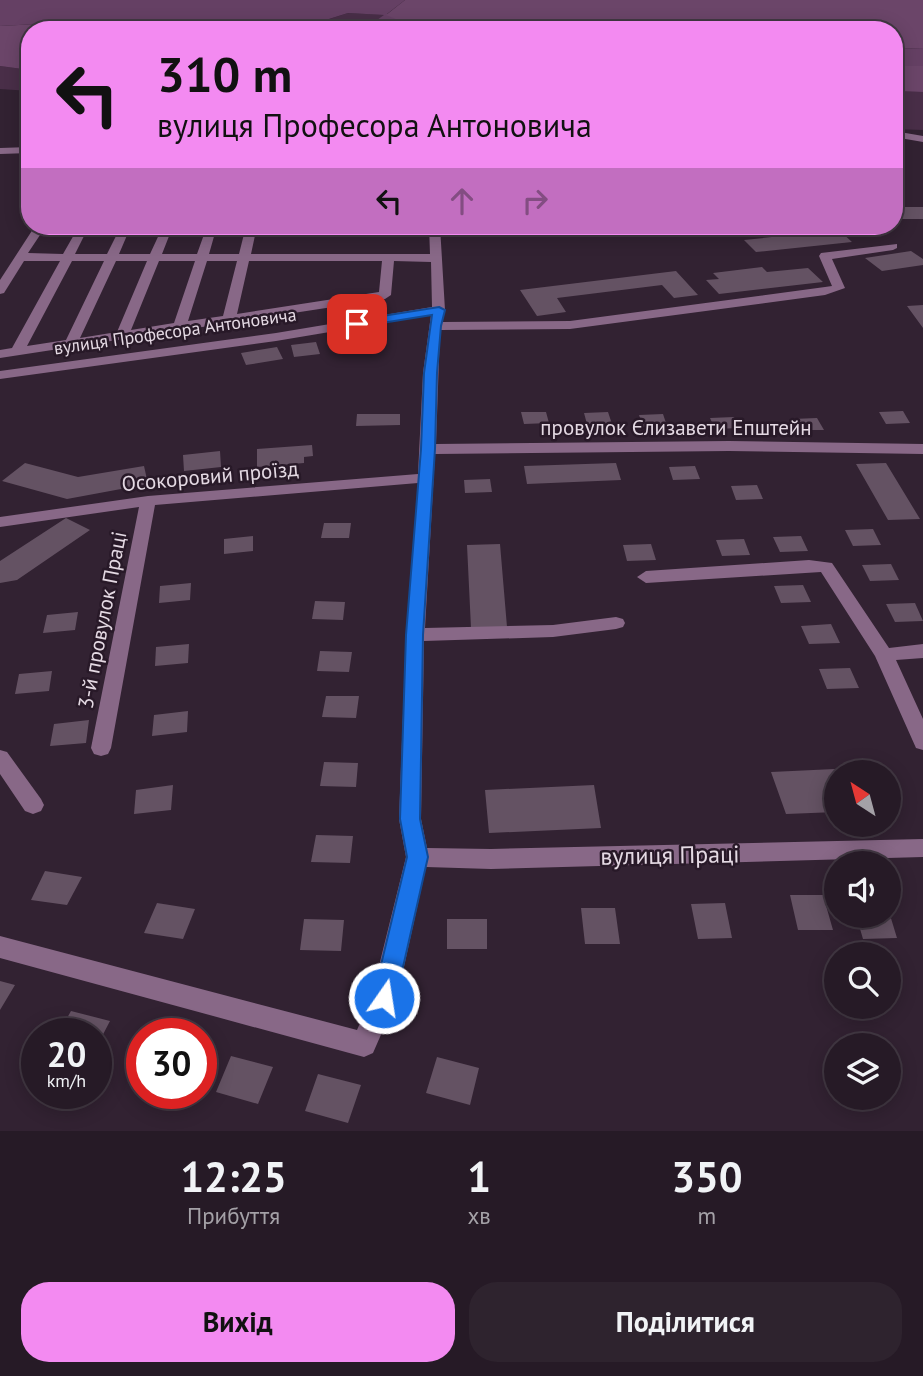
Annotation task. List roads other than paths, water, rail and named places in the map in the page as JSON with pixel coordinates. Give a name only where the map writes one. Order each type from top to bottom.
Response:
[{"type":"street","points":[[903,136],[923,139]]},
{"type":"street","points":[[0,150],[21,150]]},
{"type":"street","points":[[0,290],[34,235]]},
{"type":"street","points":[[17,352],[79,235]]},
{"type":"street","points":[[71,343],[121,235]]},
{"type":"street","points":[[122,336],[165,235]]},
{"type":"street","points":[[180,327],[209,235]]},
{"type":"street","points":[[229,319],[248,235]]},
{"type":"street","points":[[0,947],[364,1044],[384,998],[417,857],[410,819],[415,635],[437,318],[436,235]]},
{"type":"street","name":"вулиця Професора Антоновича","points":[[0,375],[275,337],[437,318],[570,326],[825,291],[839,288],[825,256],[893,247]]},
{"type":"street","points":[[20,257],[437,258]]},
{"type":"street","points":[[0,354],[386,295],[387,257]]},
{"type":"street","name":"провулок Єлизавети Епштейн","points":[[428,449],[716,446],[923,449]]},
{"type":"street","name":"Осокоровий проїзд","points":[[0,522],[148,500],[424,478]]},
{"type":"street","name":"3-й провулок Праці","points":[[101,748],[148,500]]},
{"type":"street","points":[[646,577],[826,567],[884,655],[923,742]]},
{"type":"street","points":[[415,635],[553,631],[616,624]]},
{"type":"street","points":[[884,655],[923,651]]},
{"type":"street","points":[[0,758],[33,804]]},
{"type":"street","name":"вулиця Праці","points":[[417,857],[491,859],[923,848]]}]
